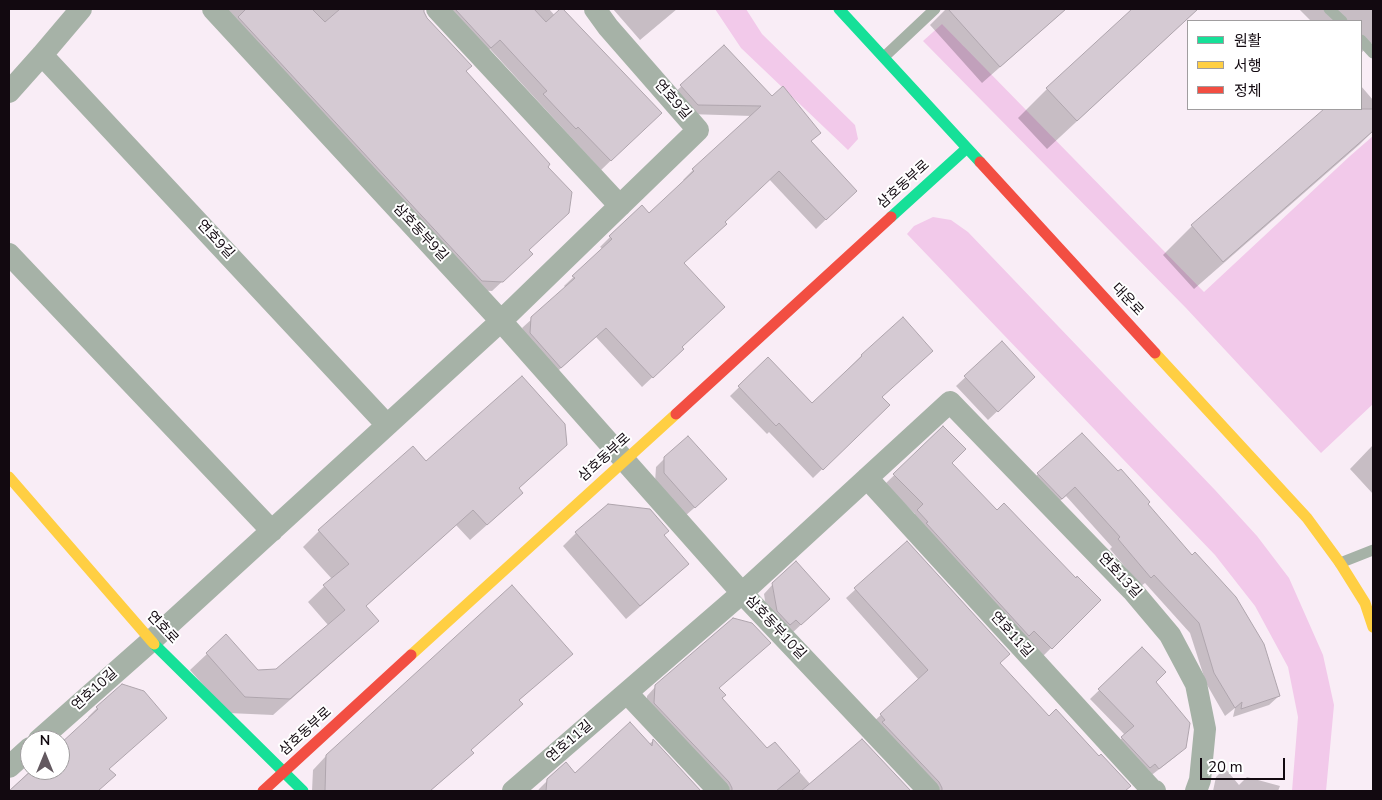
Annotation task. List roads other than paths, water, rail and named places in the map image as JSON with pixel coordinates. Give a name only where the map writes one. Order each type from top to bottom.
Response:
[{"type":"street","points":[[9,92],[81,9]]},
{"type":"street","name":"삼호동부9길","points":[[213,9],[502,321],[625,460]]},
{"type":"street","points":[[438,9],[620,206]]},
{"type":"street","name":"연호9길","points":[[151,640],[502,321],[698,130],[608,27],[595,9]]},
{"type":"street","name":"대운로","points":[[839,9],[1307,518],[1340,563],[1365,603],[1373,626]]},
{"type":"street","name":"연호9길","points":[[42,55],[387,425]]},
{"type":"street","name":"삼호동부로","points":[[264,791],[967,148]]},
{"type":"street","points":[[9,254],[272,531]]},
{"type":"street","name":"연호11길","points":[[514,791],[742,593],[950,402]]},
{"type":"street","name":"연호13길","points":[[950,402],[1132,590],[1170,635],[1196,684],[1205,730],[1200,780],[1196,791]]},
{"type":"street","name":"삼호동부10길","points":[[625,460],[742,593],[929,791]]},
{"type":"street","name":"연호로","points":[[9,477],[151,640],[303,791]]},
{"type":"street","name":"연호11길","points":[[867,478],[1155,791]]},
{"type":"street","name":"연호10길","points":[[50,730],[151,640]]},
{"type":"street","points":[[627,693],[720,791]]},
{"type":"lane","points":[[884,58],[935,9]]},
{"type":"lane","points":[[1329,9],[1341,20]]},
{"type":"lane","points":[[1362,41],[1373,53]]},
{"type":"lane","points":[[1340,563],[1373,550]]}]
